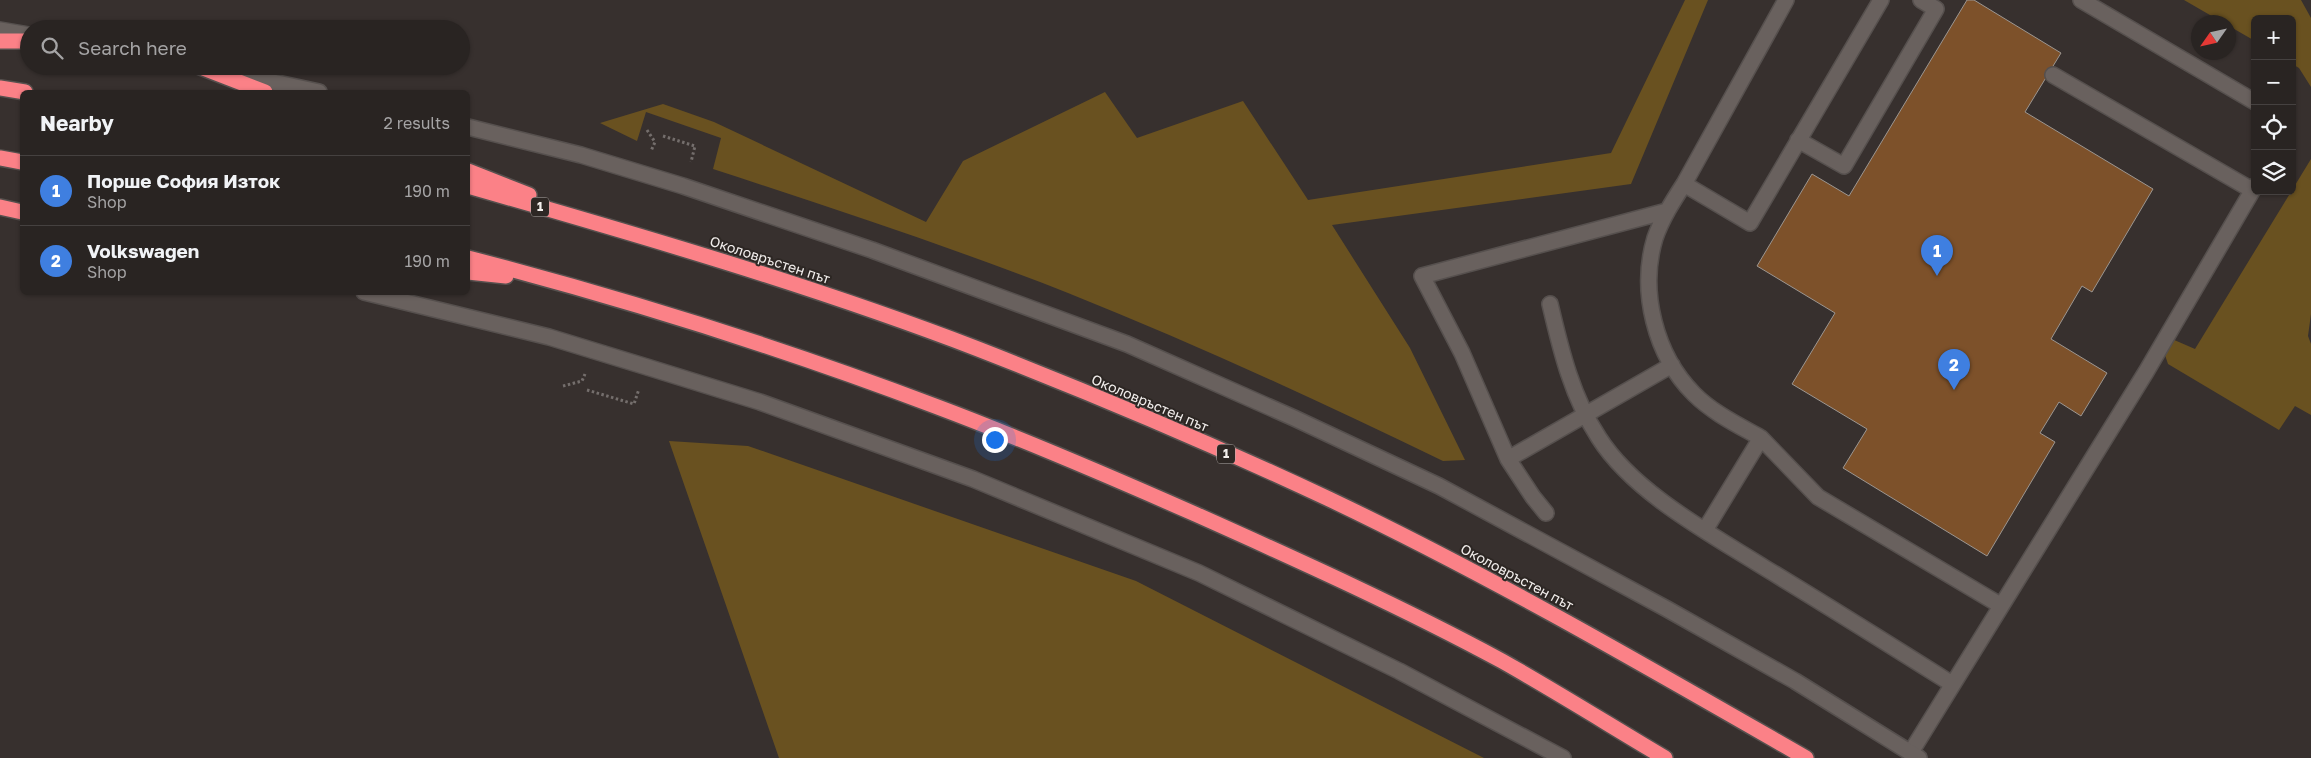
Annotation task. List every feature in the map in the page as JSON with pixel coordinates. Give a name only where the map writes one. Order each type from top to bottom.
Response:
[{"type":"highway","points":[[0,42],[20,41]]},
{"type":"highway","points":[[222,75],[261,90]]},
{"type":"highway","points":[[0,88],[20,91]]},
{"type":"highway","points":[[0,158],[20,162]]},
{"type":"highway","points":[[470,172],[612,227]]},
{"type":"highway","name":"Околовръстен път","points":[[470,187],[612,227],[807,288],[957,342],[1161,424],[1328,499],[1440,554],[1541,607],[1806,758]]},
{"type":"highway","points":[[0,207],[20,212]]},
{"type":"highway","points":[[470,259],[638,304],[771,348],[934,405],[1124,483],[1286,554],[1393,606],[1502,662],[1665,758]]},
{"type":"highway","points":[[470,272],[556,281]]},
{"type":"street","points":[[1786,0],[1684,184],[1667,211],[1655,238],[1649,268],[1649,301],[1657,334],[1672,365],[1694,394],[1724,417],[1761,438],[1818,497],[2000,605]]},
{"type":"street","points":[[1684,184],[1750,223],[1881,0]]},
{"type":"street","points":[[1798,140],[1844,166],[1936,9],[1921,0]]},
{"type":"street","points":[[2081,0],[2251,100]]},
{"type":"street","points":[[0,30],[20,33]]},
{"type":"street","points":[[241,75],[310,90]]},
{"type":"street","points":[[2053,75],[2251,187]]},
{"type":"street","points":[[470,127],[581,155],[683,186],[872,250],[1126,344],[1285,414],[1439,486],[1676,614],[1795,681],[1915,755],[1952,684],[2146,372],[2251,191]]},
{"type":"street","points":[[1546,513],[1508,459],[1462,353],[1422,276],[1667,211]]},
{"type":"street","points":[[0,213],[20,216]]},
{"type":"street","points":[[376,295],[549,337],[760,402],[973,479],[1199,573],[1399,671],[1562,758]]},
{"type":"street","points":[[1550,304],[1569,379],[1585,416],[1600,440],[1623,468],[1660,499],[1705,530],[1952,684]]},
{"type":"street","points":[[1508,459],[1672,365]]},
{"type":"street","points":[[1705,530],[1761,438]]},
{"type":"path","points":[[663,136],[696,146]]},
{"type":"path","points":[[587,390],[634,404]]},
{"type":"shaded area","points":[[1685,0],[1708,0],[1631,184],[1332,225],[1410,348],[1465,460],[1443,461],[1257,374],[1163,332],[1068,293],[936,244],[713,169],[721,138],[646,112],[637,141],[600,123],[663,104],[714,122],[926,222],[963,161],[1105,92],[1137,138],[1243,101],[1308,200],[1611,153]]},
{"type":"shaded area","points":[[2184,0],[2301,0],[2311,18],[2311,87],[2296,66],[2296,15],[2251,15],[2251,39],[2236,30],[2236,15],[2210,15]]},
{"type":"shaded area","points":[[2311,159],[2311,314],[2308,336],[2311,344],[2311,415],[2295,406],[2279,430],[2168,364],[2164,352],[2172,339],[2195,349],[2289,195],[2296,195],[2296,184]]},
{"type":"shaded area","points":[[669,441],[748,446],[1136,581],[1484,758],[779,758]]},
{"type":"building","points":[[1967,0],[1974,0],[2061,53],[2025,112],[2153,189],[2092,292],[2082,286],[2051,339],[2107,373],[2081,416],[2059,402],[2040,433],[2055,442],[1987,556],[1843,468],[1867,429],[1792,384],[1835,313],[1757,266],[1812,174],[1849,196]]},
{"type":"place","name":"Порше София Изток","points":[[1937,276]]},
{"type":"place","name":"Volkswagen","points":[[1954,390]]}]
